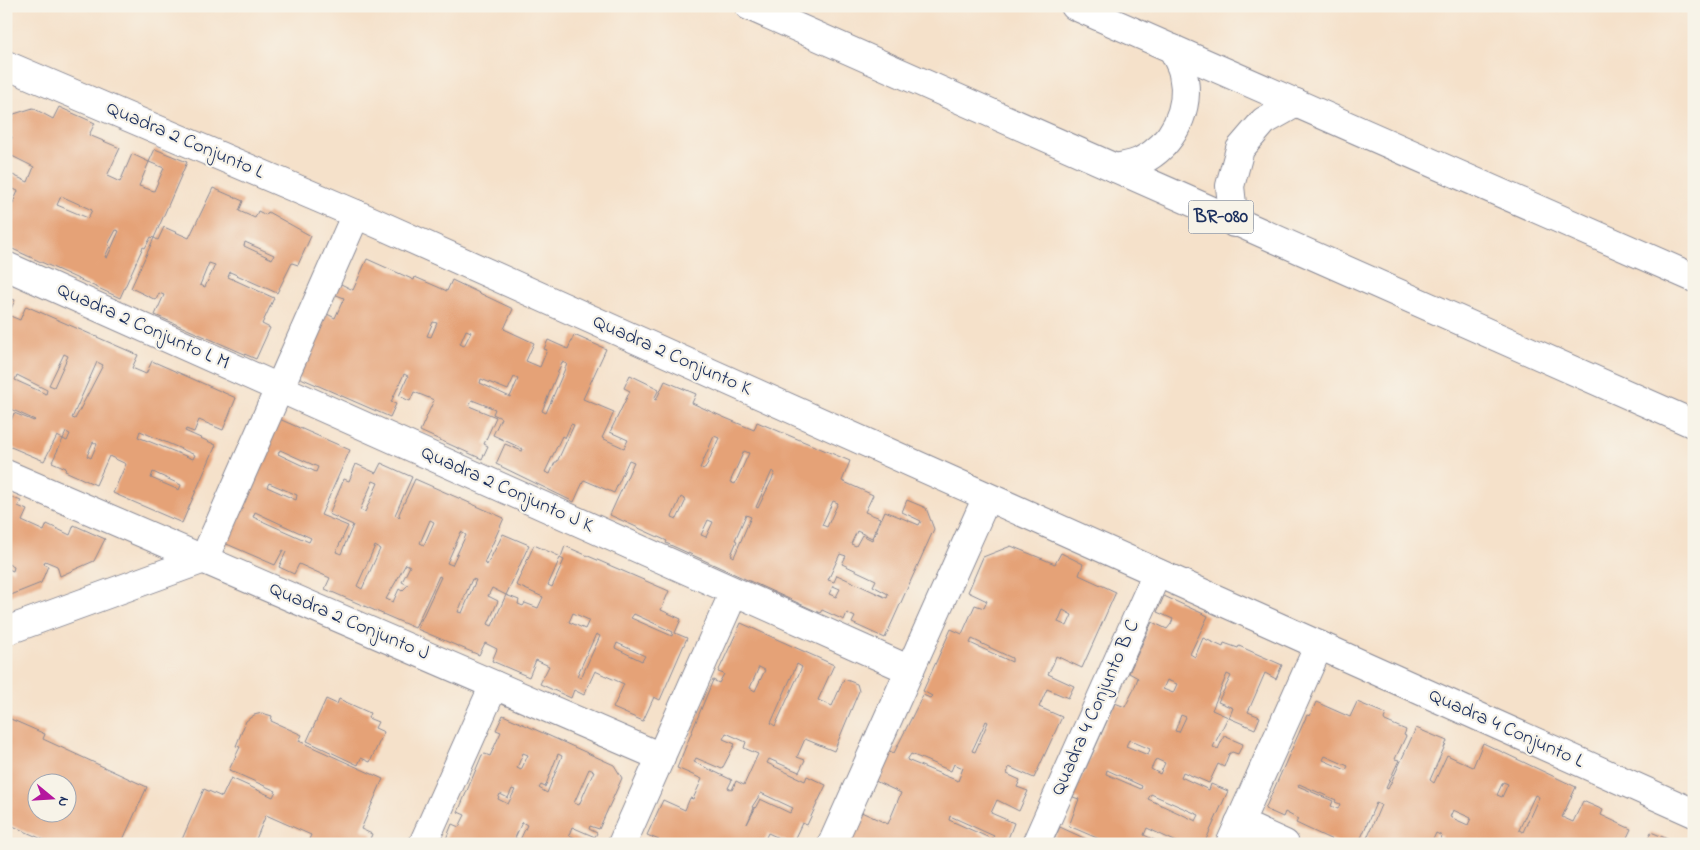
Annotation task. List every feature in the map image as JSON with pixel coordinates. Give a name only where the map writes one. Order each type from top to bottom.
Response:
[{"type":"main road","name":"BR-080","points":[[749,6],[1694,424]]},
{"type":"main road","points":[[1075,6],[1694,278]]},
{"type":"main road","points":[[1115,168],[1140,161],[1162,147],[1178,125],[1185,100],[1184,82],[1183,73],[1173,49]]},
{"type":"main road","name":"Quadra 2 Conjunto L","points":[[9,73],[356,214]]},
{"type":"main road","points":[[1234,222],[1230,186],[1240,150],[1264,120],[1296,103]]},
{"type":"main road","points":[[6,631],[204,560],[356,214]]},
{"type":"main road","name":"Quadra 2 Conjunto K","points":[[356,214],[1157,573]]},
{"type":"main road","name":"Quadra 2 Conjunto L M","points":[[6,266],[279,388]]},
{"type":"main road","name":"Quadra 2 Conjunto J K","points":[[279,388],[910,670]]},
{"type":"main road","name":"Quadra 2 Conjunto J","points":[[6,474],[660,757]]},
{"type":"main road","points":[[832,844],[987,497]]},
{"type":"main road","name":"Quadra 4 Conjunto L","points":[[1157,573],[1694,813]]},
{"type":"main road","name":"Quadra 4 Conjunto B C","points":[[1036,844],[1157,573]]},
{"type":"main road","points":[[622,844],[734,592]]},
{"type":"main road","points":[[1284,844],[1234,833],[1319,645]]},
{"type":"main road","points":[[423,844],[494,685]]},
{"type":"building","points":[[59,107],[95,123],[89,135],[120,148],[107,176],[120,182],[132,154],[149,162],[155,149],[187,162],[154,238],[151,237],[145,248],[143,247],[120,298],[6,246],[6,208],[10,210],[18,191],[6,186],[6,172],[28,182],[34,167],[6,153],[6,140],[10,141],[12,137],[6,133],[14,114],[33,108],[53,119]],"holes":[[[149,162],[164,168],[154,191],[139,186]],[[61,196],[92,210],[88,218],[57,205]],[[116,230],[119,231],[107,258],[105,257],[110,246],[108,245]]]},
{"type":"building","points":[[213,188],[243,201],[239,211],[255,218],[258,211],[266,215],[268,212],[311,236],[298,265],[292,263],[277,293],[230,272],[228,277],[274,298],[262,324],[270,328],[256,359],[155,315],[164,295],[159,293],[156,300],[131,288],[154,238],[158,240],[164,227],[189,238]],"holes":[[[245,242],[274,255],[272,259],[244,246]],[[209,263],[215,265],[205,287],[200,285]]]},
{"type":"building","points":[[367,259],[414,280],[415,277],[447,291],[452,280],[513,309],[504,329],[534,343],[526,361],[540,367],[547,350],[544,349],[548,340],[568,349],[574,335],[606,349],[583,399],[614,412],[602,438],[624,448],[628,440],[610,432],[630,391],[624,388],[630,375],[659,389],[654,399],[656,400],[665,381],[696,394],[692,403],[723,417],[754,430],[757,422],[850,461],[842,481],[873,495],[865,512],[880,518],[872,538],[857,531],[851,544],[856,546],[862,535],[872,540],[885,511],[919,525],[921,521],[902,512],[907,500],[926,508],[934,529],[885,638],[852,623],[855,617],[847,613],[844,620],[822,610],[820,613],[666,543],[667,541],[610,515],[634,462],[629,460],[614,493],[584,480],[574,502],[496,464],[505,444],[522,451],[523,449],[493,435],[501,418],[493,414],[495,409],[472,400],[469,406],[496,417],[484,444],[488,446],[482,459],[420,431],[434,400],[414,392],[410,401],[399,396],[408,376],[404,374],[391,402],[396,404],[390,417],[296,376],[325,313],[335,318],[344,298],[334,294],[339,283],[353,290]],"holes":[[[433,322],[437,323],[431,337],[427,336]],[[466,330],[471,332],[464,346],[460,344]],[[562,362],[567,364],[546,413],[542,411]],[[514,377],[518,379],[510,397],[480,383],[481,379],[508,390]],[[571,424],[574,425],[550,474],[545,472],[562,436],[565,438]],[[714,436],[719,438],[705,469],[700,468]],[[744,451],[749,453],[735,484],[730,482]],[[772,471],[775,473],[758,508],[756,507]],[[681,497],[686,500],[677,519],[672,517]],[[833,501],[838,503],[827,527],[822,525]],[[746,515],[751,517],[734,557],[731,555],[737,541],[735,540]],[[708,520],[713,522],[706,537],[701,535]],[[840,554],[846,556],[842,564],[876,580],[873,586],[888,594],[887,598],[837,575],[834,582],[828,580]],[[833,586],[840,589],[836,597],[829,594]]]},
{"type":"building","points":[[6,297],[15,300],[8,315],[20,320],[26,306],[138,355],[132,368],[146,374],[152,361],[236,398],[223,430],[199,420],[194,432],[186,429],[185,431],[216,445],[182,523],[113,493],[126,464],[109,456],[96,485],[65,471],[66,468],[52,462],[63,439],[57,436],[44,461],[6,445],[6,432],[14,413],[35,420],[6,407],[10,391],[6,389],[6,370],[8,371],[10,368],[6,366]],"holes":[[[64,354],[68,356],[54,387],[49,385]],[[97,362],[103,365],[75,419],[72,418]],[[17,375],[47,390],[46,394],[15,380]],[[140,431],[195,455],[193,459],[138,437]],[[66,432],[70,434],[67,441],[63,439]],[[93,442],[97,444],[91,458],[87,456]],[[153,472],[181,485],[179,490],[151,478]]]},
{"type":"building","points":[[277,418],[350,450],[321,515],[348,526],[336,552],[341,554],[353,525],[329,514],[344,479],[349,481],[356,464],[376,473],[381,463],[412,477],[395,515],[400,517],[399,514],[415,479],[504,518],[484,563],[487,565],[503,534],[529,545],[506,595],[519,600],[518,604],[523,606],[525,603],[538,608],[543,597],[516,585],[534,545],[561,557],[565,546],[669,591],[661,610],[681,619],[675,633],[687,638],[660,700],[654,697],[643,721],[613,708],[624,684],[595,671],[584,695],[574,690],[571,698],[540,684],[549,666],[536,660],[529,677],[492,661],[497,649],[485,643],[479,655],[417,629],[441,577],[439,576],[415,628],[325,589],[330,578],[299,564],[294,574],[279,567],[286,552],[283,550],[275,565],[222,542]],"holes":[[[280,450],[318,467],[316,472],[278,454]],[[373,481],[378,483],[365,512],[360,510]],[[269,483],[297,495],[296,500],[267,487]],[[255,512],[311,538],[309,542],[253,517]],[[430,520],[434,522],[424,545],[420,543]],[[461,532],[466,535],[452,565],[447,563]],[[375,546],[380,549],[362,589],[357,586]],[[560,558],[564,560],[552,587],[548,585]],[[406,564],[410,566],[402,582],[408,585],[402,591],[399,589],[393,602],[386,599]],[[472,579],[476,580],[462,613],[458,612]],[[492,588],[506,595],[492,626],[488,624],[498,601],[488,596]],[[573,613],[589,620],[585,629],[569,622]],[[634,614],[673,632],[672,636],[631,618]],[[596,634],[600,636],[581,678],[577,676]],[[617,643],[645,656],[642,661],[615,648]]]},
{"type":"building","points":[[6,495],[21,501],[18,506],[27,510],[22,521],[44,531],[47,524],[70,535],[74,525],[105,539],[94,561],[60,576],[57,566],[45,561],[44,564],[48,566],[41,583],[6,597],[6,568],[13,571],[14,567],[6,563]]},
{"type":"building","points":[[1011,546],[1055,564],[1061,553],[1083,564],[1079,575],[1116,592],[1082,668],[1056,656],[1048,674],[1074,686],[1068,698],[1047,689],[1039,707],[1062,717],[1034,778],[1009,767],[1007,774],[1020,780],[1017,787],[1028,791],[1019,811],[997,800],[991,813],[1014,823],[1006,844],[845,842],[859,811],[888,824],[901,793],[873,780],[887,750],[894,753],[923,695],[930,698],[932,696],[923,691],[951,629],[962,634],[975,605],[984,608],[987,601],[968,592],[983,557]],"holes":[[[1063,610],[1072,615],[1067,626],[1058,622]],[[972,639],[1012,658],[1012,662],[970,643]],[[986,721],[988,722],[975,752],[972,751]],[[911,754],[951,771],[954,764],[963,768],[958,781],[907,760]],[[950,816],[994,836],[992,839],[949,820]]]},
{"type":"building","points":[[1164,596],[1208,616],[1190,654],[1195,657],[1203,638],[1223,647],[1224,643],[1238,648],[1239,646],[1282,665],[1276,679],[1265,673],[1248,712],[1260,717],[1255,729],[1229,718],[1233,708],[1218,702],[1231,676],[1227,674],[1212,710],[1228,717],[1213,747],[1218,749],[1224,736],[1243,744],[1238,754],[1232,752],[1229,754],[1224,767],[1218,764],[1209,783],[1183,772],[1181,777],[1209,790],[1211,784],[1228,791],[1204,844],[1181,844],[1147,828],[1144,835],[1163,844],[1111,844],[1069,826],[1079,799],[1073,797],[1115,703],[1125,707],[1133,691],[1138,678],[1129,673],[1152,622],[1167,629],[1171,624],[1173,619],[1157,612]],"holes":[[[1167,680],[1177,684],[1173,693],[1163,689]],[[1181,715],[1186,717],[1179,732],[1175,731]],[[1129,740],[1150,749],[1148,755],[1126,746]],[[1156,759],[1165,763],[1160,774],[1151,769]],[[1107,770],[1142,786],[1141,789],[1106,774]],[[1151,794],[1199,815],[1196,821],[1148,799]]]},
{"type":"building","points":[[741,623],[834,665],[818,700],[832,706],[844,679],[857,684],[859,691],[834,751],[805,739],[797,757],[805,760],[799,772],[769,759],[767,763],[805,781],[807,776],[826,785],[807,825],[802,823],[792,844],[768,833],[763,844],[657,844],[659,840],[647,835],[663,800],[685,810],[690,798],[693,799],[702,779],[677,768],[713,680],[719,683],[724,674],[718,672]],"holes":[[[797,664],[802,667],[775,726],[771,723]],[[759,667],[765,670],[755,691],[750,688]],[[726,733],[746,742],[744,748],[758,754],[744,785],[736,781],[732,790],[728,788],[732,780],[694,762],[696,758],[722,769],[735,744],[723,739]],[[761,793],[793,808],[790,813],[760,799],[747,824],[754,808],[752,807]]]},
{"type":"building","points":[[326,699],[337,704],[339,699],[370,713],[368,718],[378,722],[375,728],[384,732],[370,762],[361,758],[358,765],[307,741]]},
{"type":"building","points":[[1316,702],[1350,717],[1357,702],[1386,714],[1385,721],[1406,730],[1404,735],[1406,736],[1395,759],[1399,760],[1386,788],[1388,789],[1416,728],[1447,741],[1430,780],[1434,783],[1447,755],[1473,767],[1483,743],[1576,787],[1562,817],[1573,822],[1583,801],[1603,810],[1601,815],[1631,829],[1624,844],[1439,844],[1442,836],[1436,833],[1431,844],[1380,844],[1367,838],[1381,805],[1376,803],[1361,838],[1366,840],[1365,844],[1341,844],[1296,823],[1298,819],[1285,812],[1283,817],[1265,809],[1307,715],[1310,716]],"holes":[[[1325,756],[1348,766],[1346,770],[1323,760]],[[1503,782],[1508,784],[1502,797],[1497,795]],[[1299,784],[1336,800],[1335,802],[1340,804],[1338,809],[1331,806],[1333,801],[1298,786]],[[1535,795],[1539,797],[1523,832],[1519,830]],[[1453,810],[1471,818],[1468,825],[1450,817]]]},
{"type":"building","points":[[262,713],[272,716],[271,721],[302,735],[299,741],[383,779],[361,829],[372,834],[368,844],[307,844],[311,835],[266,815],[254,844],[180,844],[204,789],[222,797],[231,778],[273,797],[276,791],[229,770],[240,747],[236,746],[246,721],[254,715]]},
{"type":"building","points":[[503,715],[614,765],[622,778],[599,829],[590,826],[589,829],[597,833],[595,837],[572,827],[569,835],[587,844],[444,844],[452,824],[459,827],[465,815],[458,812],[482,755],[490,756],[501,732],[496,730]],"holes":[[[523,753],[528,755],[521,770],[517,768]],[[558,754],[562,756],[547,793],[539,788],[541,785],[545,787]],[[589,769],[594,771],[579,805],[574,803]],[[512,789],[515,790],[508,804],[498,799],[500,794],[508,798]],[[522,822],[527,825],[520,840],[515,838]]]},
{"type":"building","points":[[6,717],[45,734],[43,739],[147,787],[121,844],[53,844],[6,823]]},
{"type":"building","points":[[1060,827],[1062,828],[1097,844],[1052,844]]},
{"type":"building","points":[[1651,832],[1663,837],[1677,844],[1645,844]]}]
